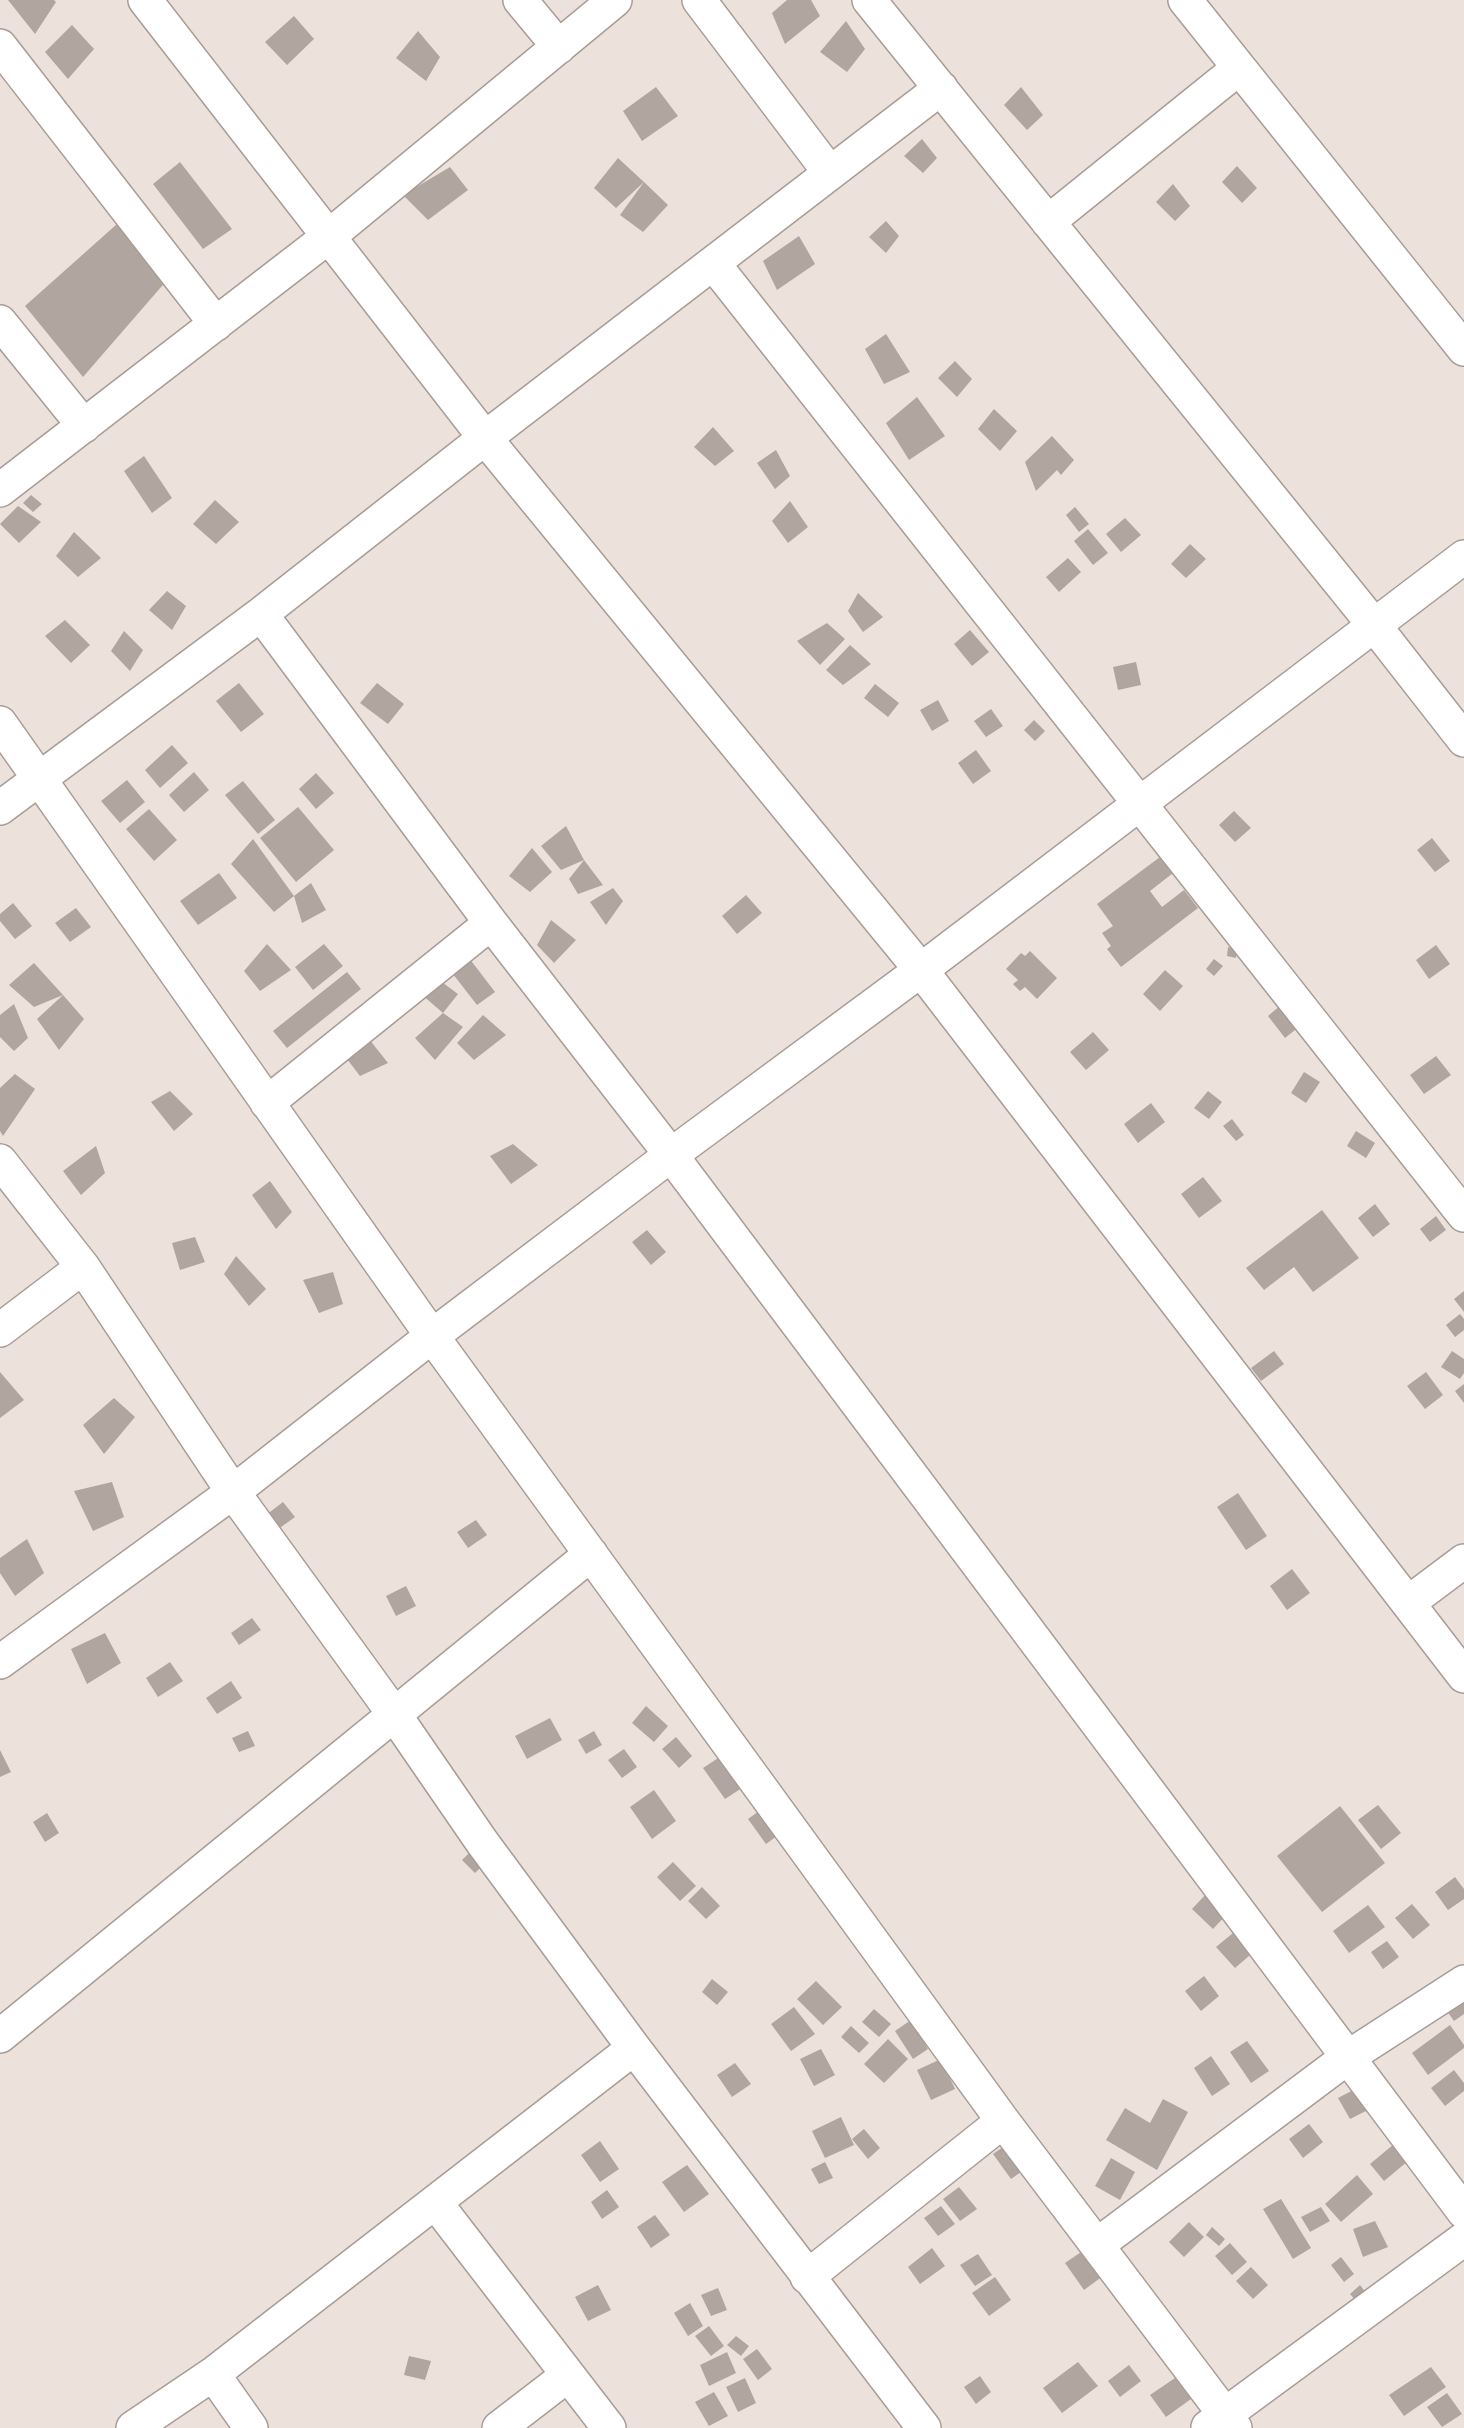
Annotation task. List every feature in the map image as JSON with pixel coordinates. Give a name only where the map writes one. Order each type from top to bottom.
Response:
[{"type":"street","points":[[145,0],[485,438],[921,969],[1464,1676]]},
{"type":"street","points":[[520,0],[559,47]]},
{"type":"street","points":[[0,490],[328,237],[615,0]]},
{"type":"street","points":[[699,0],[830,173]]},
{"type":"street","points":[[869,0],[1374,625],[1464,740]]},
{"type":"street","points":[[1185,0],[1464,349]]},
{"type":"street","points":[[0,46],[216,324]]},
{"type":"street","points":[[1048,222],[1239,68]]},
{"type":"street","points":[[0,808],[261,614],[485,438],[941,88]]},
{"type":"street","points":[[713,263],[1464,1215]]},
{"type":"street","points":[[0,321],[84,426]]},
{"type":"street","points":[[0,1661],[233,1492],[432,1336],[1464,557]]},
{"type":"street","points":[[261,614],[491,923],[671,1155],[1464,2212]]},
{"type":"street","points":[[0,723],[432,1336],[1004,2121],[1098,2245],[1222,2424],[1464,2239]]},
{"type":"street","points":[[267,1103],[491,923]]},
{"type":"street","points":[[0,1161],[83,1267],[233,1492],[394,1714],[482,1842],[634,2048],[924,2428]]},
{"type":"street","points":[[0,1330],[83,1267]]},
{"type":"street","points":[[0,2036],[591,1554]]},
{"type":"street","points":[[1408,1603],[1464,1562]]},
{"type":"street","points":[[1098,2245],[1348,2057],[1464,1982]]},
{"type":"street","points":[[133,2428],[213,2374],[634,2048]]},
{"type":"street","points":[[807,2277],[1004,2121]]},
{"type":"street","points":[[435,2202],[609,2428]]},
{"type":"street","points":[[213,2374],[251,2428]]},
{"type":"street","points":[[499,2428],[568,2375]]},
{"type":"building","points":[[8,0],[54,0],[56,2],[35,34]]},
{"type":"building","points":[[787,0],[811,0],[820,16],[785,44],[772,13]]},
{"type":"building","points":[[294,16],[314,39],[287,65],[265,42]]},
{"type":"building","points":[[846,21],[865,49],[847,72],[820,52]]},
{"type":"building","points":[[72,25],[94,49],[68,79],[45,52]]},
{"type":"building","points":[[418,31],[440,57],[426,81],[396,58]]},
{"type":"building","points":[[656,87],[678,116],[642,141],[623,111]]},
{"type":"building","points":[[1021,87],[1043,115],[1027,130],[1004,105]]},
{"type":"building","points":[[922,139],[937,158],[923,173],[904,156]]},
{"type":"building","points":[[618,158],[644,182],[616,208],[594,188]]},
{"type":"building","points":[[180,162],[232,229],[203,249],[153,184]]},
{"type":"building","points":[[1237,166],[1257,188],[1242,203],[1222,182]]},
{"type":"building","points":[[450,167],[468,190],[428,220],[403,195]]},
{"type":"building","points":[[644,182],[668,205],[643,232],[620,215]]},
{"type":"building","points":[[1173,184],[1190,206],[1175,221],[1156,202]]},
{"type":"building","points":[[886,221],[899,236],[886,253],[869,237]]},
{"type":"building","points":[[117,224],[168,279],[83,377],[25,306]]},
{"type":"building","points":[[799,236],[815,264],[777,290],[763,261]]},
{"type":"building","points":[[886,334],[910,372],[884,384],[865,349]]},
{"type":"building","points":[[955,361],[972,379],[957,397],[938,378]]},
{"type":"building","points":[[917,397],[945,436],[909,460],[886,423]]},
{"type":"building","points":[[994,409],[1017,431],[1000,451],[978,429]]},
{"type":"building","points":[[713,427],[734,451],[715,466],[694,447]]},
{"type":"building","points":[[1052,436],[1074,460],[1061,475],[1057,470],[1036,491],[1025,462]]},
{"type":"building","points":[[776,450],[790,476],[775,489],[757,463]]},
{"type":"building","points":[[144,456],[172,498],[152,513],[124,471]]},
{"type":"building","points":[[31,495],[42,504],[33,512],[23,503]]},
{"type":"building","points":[[215,500],[239,522],[216,544],[193,524]]},
{"type":"building","points":[[790,501],[808,527],[788,543],[772,521]]},
{"type":"building","points":[[18,506],[41,522],[19,543],[0,524]]},
{"type":"building","points":[[1075,507],[1089,524],[1079,532],[1066,515]]},
{"type":"building","points":[[1125,518],[1141,535],[1121,552],[1106,534]]},
{"type":"building","points":[[1088,529],[1108,553],[1093,565],[1074,541]]},
{"type":"building","points":[[74,532],[101,558],[78,577],[56,556]]},
{"type":"building","points":[[1190,544],[1206,559],[1186,578],[1171,564]]},
{"type":"building","points":[[1068,558],[1081,572],[1059,592],[1046,577]]},
{"type":"building","points":[[167,591],[186,606],[172,630],[149,610]]},
{"type":"building","points":[[858,593],[883,617],[863,632],[848,611]]},
{"type":"building","points":[[65,620],[90,645],[71,663],[45,636]]},
{"type":"building","points":[[827,623],[845,639],[820,665],[797,641]]},
{"type":"building","points":[[970,630],[989,652],[972,666],[954,644]]},
{"type":"building","points":[[124,631],[143,650],[130,671],[111,651]]},
{"type":"building","points":[[850,645],[871,664],[843,685],[826,670]]},
{"type":"building","points":[[1136,662],[1141,685],[1118,690],[1113,667]]},
{"type":"building","points":[[239,683],[264,714],[241,732],[216,701]]},
{"type":"building","points":[[377,683],[404,704],[388,724],[360,703]]},
{"type":"building","points":[[875,684],[899,703],[888,717],[864,698]]},
{"type":"building","points":[[938,700],[949,721],[932,731],[920,710]]},
{"type":"building","points":[[991,709],[1003,726],[986,737],[974,721]]},
{"type":"building","points":[[1034,720],[1045,731],[1035,741],[1024,730]]},
{"type":"building","points":[[172,745],[188,763],[160,788],[145,770]]},
{"type":"building","points":[[976,750],[991,771],[973,784],[958,763]]},
{"type":"building","points":[[194,772],[209,790],[184,812],[169,795]]},
{"type":"building","points":[[316,773],[334,793],[316,809],[299,789]]},
{"type":"building","points":[[127,780],[145,802],[120,823],[101,801]]},
{"type":"building","points":[[243,781],[275,820],[258,834],[225,795]]},
{"type":"building","points":[[298,807],[334,850],[296,882],[260,838]]},
{"type":"building","points":[[149,809],[177,840],[154,861],[126,829]]},
{"type":"building","points":[[1234,811],[1251,828],[1235,842],[1219,825]]},
{"type":"building","points":[[566,826],[584,860],[561,870],[541,846]]},
{"type":"building","points":[[1432,838],[1450,861],[1435,872],[1417,850]]},
{"type":"building","points":[[253,839],[294,896],[274,912],[231,864]]},
{"type":"building","points":[[532,848],[552,872],[530,892],[509,876]]},
{"type":"building","points":[[1160,857],[1173,873],[1150,891],[1162,907],[1184,890],[1198,908],[1121,967],[1107,949],[1111,946],[1102,933],[1113,926],[1097,904]]},
{"type":"building","points":[[584,860],[603,885],[578,894],[569,879]]},
{"type":"building","points":[[219,873],[237,898],[198,925],[180,901]]},
{"type":"building","points":[[311,883],[326,910],[302,923],[294,896]]},
{"type":"building","points":[[613,888],[623,901],[606,925],[590,902]]},
{"type":"building","points":[[746,895],[762,913],[737,934],[722,916]]},
{"type":"building","points":[[13,903],[32,926],[15,939],[0,921],[0,914]]},
{"type":"building","points":[[76,908],[91,927],[70,942],[55,923]]},
{"type":"building","points":[[551,920],[576,940],[554,963],[537,945]]},
{"type":"building","points":[[267,944],[291,970],[260,991],[244,971]]},
{"type":"building","points":[[324,944],[343,966],[313,990],[295,967]]},
{"type":"building","points":[[1436,945],[1450,964],[1429,979],[1416,960]]},
{"type":"building","points":[[1228,947],[1237,949],[1236,958],[1227,956]]},
{"type":"building","points":[[1030,951],[1057,978],[1037,999],[1025,987],[1020,991],[1013,984],[1018,980],[1006,969],[1021,953],[1025,956]]},
{"type":"building","points":[[466,954],[495,992],[477,1005],[449,969]]},
{"type":"building","points":[[1214,959],[1223,966],[1214,976],[1206,969]]},
{"type":"building","points":[[34,963],[63,995],[34,1007],[9,985]]},
{"type":"building","points":[[1165,970],[1183,986],[1160,1011],[1143,994]]},
{"type":"building","points":[[347,972],[361,989],[287,1048],[273,1031]]},
{"type":"building","points":[[435,977],[458,994],[443,1013],[421,994]]},
{"type":"building","points":[[63,995],[84,1019],[59,1050],[37,1019]]},
{"type":"building","points":[[14,1004],[28,1038],[14,1051],[0,1037],[0,1015]]},
{"type":"building","points":[[1282,1004],[1300,1026],[1285,1038],[1268,1016]]},
{"type":"building","points":[[443,1013],[463,1027],[435,1060],[415,1038]]},
{"type":"building","points":[[483,1015],[506,1035],[474,1060],[457,1043]]},
{"type":"building","points":[[1093,1032],[1109,1050],[1086,1070],[1070,1052]]},
{"type":"building","points":[[369,1039],[388,1063],[360,1076],[337,1046]]},
{"type":"building","points":[[1436,1056],[1451,1075],[1424,1094],[1410,1075]]},
{"type":"building","points":[[1304,1072],[1320,1082],[1306,1103],[1291,1093]]},
{"type":"building","points":[[15,1074],[35,1089],[3,1136],[0,1131],[0,1088]]},
{"type":"building","points":[[170,1091],[193,1114],[174,1131],[151,1102]]},
{"type":"building","points":[[1208,1091],[1222,1102],[1209,1119],[1194,1108]]},
{"type":"building","points":[[1151,1103],[1165,1122],[1138,1143],[1124,1124]]},
{"type":"building","points":[[1232,1119],[1244,1135],[1236,1141],[1223,1126]]},
{"type":"building","points":[[1356,1131],[1375,1143],[1366,1158],[1347,1146]]},
{"type":"building","points":[[513,1144],[538,1165],[511,1184],[490,1156]]},
{"type":"building","points":[[96,1146],[105,1173],[81,1195],[63,1171]]},
{"type":"building","points":[[1203,1177],[1222,1201],[1199,1218],[1181,1194]]},
{"type":"building","points":[[270,1181],[292,1212],[276,1229],[252,1195]]},
{"type":"building","points":[[1375,1204],[1390,1224],[1373,1237],[1358,1218]]},
{"type":"building","points":[[1322,1210],[1359,1258],[1313,1292],[1294,1267],[1264,1290],[1246,1268]]},
{"type":"building","points":[[1436,1216],[1446,1230],[1430,1242],[1420,1229]]},
{"type":"building","points":[[647,1230],[666,1252],[651,1265],[632,1242]]},
{"type":"building","points":[[195,1237],[205,1262],[180,1270],[172,1243]]},
{"type":"building","points":[[236,1256],[266,1289],[249,1306],[224,1274]]},
{"type":"building","points":[[333,1272],[343,1304],[319,1313],[303,1280]]},
{"type":"building","points":[[1464,1291],[1464,1312],[1454,1299]]},
{"type":"building","points":[[1460,1314],[1464,1319],[1464,1330],[1455,1337],[1446,1325]]},
{"type":"building","points":[[1274,1351],[1284,1364],[1261,1381],[1251,1368]]},
{"type":"building","points":[[1452,1351],[1464,1359],[1464,1373],[1460,1379],[1441,1367]]},
{"type":"building","points":[[0,1372],[24,1400],[0,1418]]},
{"type":"building","points":[[1426,1372],[1443,1395],[1425,1409],[1407,1386]]},
{"type":"building","points":[[1464,1384],[1464,1403],[1455,1391]]},
{"type":"building","points":[[114,1398],[135,1417],[104,1454],[83,1425]]},
{"type":"building","points":[[112,1482],[124,1517],[93,1531],[74,1491]]},
{"type":"building","points":[[1238,1493],[1267,1536],[1246,1550],[1217,1507]]},
{"type":"building","points":[[283,1502],[295,1517],[277,1530],[266,1515]]},
{"type":"building","points":[[476,1520],[487,1535],[468,1548],[457,1532]]},
{"type":"building","points":[[27,1539],[44,1573],[15,1596],[0,1573],[0,1558]]},
{"type":"building","points":[[1292,1569],[1310,1593],[1287,1610],[1270,1586]]},
{"type":"building","points":[[406,1586],[416,1606],[396,1616],[386,1596]]},
{"type":"building","points":[[252,1618],[261,1630],[239,1645],[231,1633]]},
{"type":"building","points":[[105,1633],[121,1663],[87,1684],[71,1649]]},
{"type":"building","points":[[170,1662],[183,1681],[158,1697],[146,1678]]},
{"type":"building","points":[[231,1681],[242,1698],[217,1714],[206,1698]]},
{"type":"building","points":[[646,1706],[668,1726],[654,1742],[632,1723]]},
{"type":"building","points":[[550,1718],[562,1740],[527,1759],[515,1736]]},
{"type":"building","points":[[248,1731],[255,1746],[239,1752],[232,1738]]},
{"type":"building","points":[[594,1731],[602,1745],[586,1754],[578,1740]]},
{"type":"building","points":[[676,1737],[692,1756],[679,1768],[662,1749]]},
{"type":"building","points":[[624,1749],[637,1767],[622,1778],[608,1760]]},
{"type":"building","points":[[0,1750],[11,1772],[0,1777]]},
{"type":"building","points":[[726,1753],[748,1784],[725,1799],[703,1768]]},
{"type":"building","points":[[654,1790],[676,1821],[652,1839],[630,1807]]},
{"type":"building","points":[[1378,1805],[1401,1833],[1381,1849],[1358,1820]]},
{"type":"building","points":[[766,1806],[784,1831],[766,1844],[748,1819]]},
{"type":"building","points":[[1340,1806],[1385,1863],[1322,1912],[1277,1856]]},
{"type":"building","points":[[47,1813],[59,1833],[45,1842],[33,1822]]},
{"type":"building","points":[[476,1846],[489,1859],[475,1873],[462,1860]]},
{"type":"building","points":[[673,1862],[696,1886],[680,1901],[657,1877]]},
{"type":"building","points":[[1455,1877],[1464,1889],[1464,1899],[1448,1910],[1435,1892]]},
{"type":"building","points":[[702,1887],[720,1906],[706,1919],[688,1901]]},
{"type":"building","points":[[1208,1892],[1229,1912],[1213,1929],[1192,1909]]},
{"type":"building","points":[[1412,1904],[1430,1925],[1413,1939],[1395,1918]]},
{"type":"building","points":[[1368,1905],[1385,1927],[1349,1953],[1333,1931]]},
{"type":"building","points":[[1239,1928],[1256,1950],[1235,1968],[1216,1947]]},
{"type":"building","points":[[1387,1941],[1399,1957],[1383,1969],[1371,1952]]},
{"type":"building","points":[[1204,1976],[1219,1996],[1201,2011],[1185,1991]]},
{"type":"building","points":[[712,1979],[728,1992],[717,2005],[702,1992]]},
{"type":"building","points":[[816,1981],[842,2007],[823,2025],[797,1999]]},
{"type":"building","points":[[1464,1989],[1464,2014],[1454,2021],[1442,2004]]},
{"type":"building","points":[[794,2007],[815,2034],[791,2051],[771,2024]]},
{"type":"building","points":[[874,2009],[891,2024],[879,2037],[862,2022]]},
{"type":"building","points":[[911,2020],[928,2049],[913,2059],[895,2031]]},
{"type":"building","points":[[1450,2025],[1464,2048],[1428,2075],[1412,2053]]},
{"type":"building","points":[[851,2026],[869,2043],[859,2053],[841,2037]]},
{"type":"building","points":[[888,2039],[908,2059],[884,2083],[864,2064]]},
{"type":"building","points":[[1247,2041],[1269,2071],[1251,2083],[1230,2052]]},
{"type":"building","points":[[821,2049],[835,2075],[814,2086],[800,2059]]},
{"type":"building","points":[[1211,2056],[1230,2084],[1212,2096],[1194,2068]]},
{"type":"building","points":[[941,2059],[955,2089],[931,2100],[917,2070]]},
{"type":"building","points":[[735,2063],[751,2084],[732,2097],[717,2075]]},
{"type":"building","points":[[1454,2070],[1464,2083],[1464,2091],[1445,2106],[1431,2088]]},
{"type":"building","points":[[1357,2088],[1368,2110],[1350,2119],[1338,2098]]},
{"type":"building","points":[[1163,2099],[1188,2112],[1157,2170],[1106,2140],[1125,2108],[1150,2123]]},
{"type":"building","points":[[841,2117],[854,2145],[825,2158],[812,2131]]},
{"type":"building","points":[[1309,2124],[1323,2142],[1303,2158],[1289,2139]]},
{"type":"building","points":[[864,2129],[880,2148],[868,2159],[852,2139]]},
{"type":"building","points":[[1013,2140],[1031,2165],[1011,2179],[993,2154]]},
{"type":"building","points":[[600,2141],[619,2169],[600,2182],[581,2155]]},
{"type":"building","points":[[1394,2144],[1408,2161],[1384,2181],[1370,2164]]},
{"type":"building","points":[[1111,2158],[1135,2172],[1120,2200],[1095,2186]]},
{"type":"building","points":[[825,2162],[833,2178],[819,2184],[811,2169]]},
{"type":"building","points":[[687,2165],[709,2194],[684,2212],[662,2182]]},
{"type":"building","points":[[1357,2175],[1373,2194],[1341,2222],[1325,2204]]},
{"type":"building","points":[[959,2187],[977,2209],[960,2221],[943,2199]]},
{"type":"building","points":[[607,2190],[619,2207],[602,2219],[591,2202]]},
{"type":"building","points":[[1281,2199],[1311,2248],[1293,2259],[1263,2209]]},
{"type":"building","points":[[941,2206],[955,2224],[938,2236],[924,2218]]},
{"type":"building","points":[[1321,2207],[1330,2221],[1310,2232],[1301,2217]]},
{"type":"building","points":[[655,2215],[670,2235],[651,2248],[637,2227]]},
{"type":"building","points":[[1375,2221],[1388,2247],[1363,2257],[1353,2229]]},
{"type":"building","points":[[1189,2222],[1204,2237],[1184,2257],[1169,2242]]},
{"type":"building","points":[[1212,2227],[1225,2239],[1219,2246],[1206,2235]]},
{"type":"building","points":[[1230,2243],[1247,2262],[1232,2275],[1215,2256]]},
{"type":"building","points":[[932,2248],[945,2266],[920,2284],[908,2267]]},
{"type":"building","points":[[1084,2250],[1103,2276],[1084,2290],[1065,2263]]},
{"type":"building","points":[[978,2254],[992,2275],[975,2286],[960,2265]]},
{"type":"building","points":[[1341,2257],[1354,2274],[1344,2282],[1331,2265]]},
{"type":"building","points":[[1251,2267],[1268,2285],[1253,2299],[1236,2281]]},
{"type":"building","points":[[995,2277],[1011,2300],[989,2316],[972,2293]]},
{"type":"building","points":[[598,2285],[611,2310],[588,2321],[575,2297]]},
{"type":"building","points":[[1360,2285],[1370,2298],[1361,2307],[1350,2294]]},
{"type":"building","points":[[718,2288],[727,2310],[711,2316],[701,2295]]},
{"type":"building","points":[[690,2303],[703,2326],[688,2336],[674,2313]]},
{"type":"building","points":[[709,2326],[724,2346],[711,2356],[695,2336]]},
{"type":"building","points":[[736,2336],[749,2346],[741,2356],[727,2345]]},
{"type":"building","points":[[757,2349],[772,2369],[758,2380],[743,2359]]},
{"type":"building","points":[[727,2352],[736,2373],[709,2386],[700,2365]]},
{"type":"building","points":[[409,2356],[431,2361],[425,2380],[404,2375]]},
{"type":"building","points":[[1078,2362],[1098,2386],[1062,2413],[1043,2388]]},
{"type":"building","points":[[1129,2365],[1141,2381],[1120,2397],[1108,2381]]},
{"type":"building","points":[[1431,2367],[1446,2387],[1404,2416],[1389,2395]]},
{"type":"building","points":[[980,2376],[991,2392],[976,2404],[964,2387]]},
{"type":"building","points":[[745,2378],[756,2403],[738,2412],[726,2387]]},
{"type":"building","points":[[1175,2378],[1191,2399],[1166,2417],[1150,2395]]},
{"type":"building","points":[[714,2392],[728,2416],[709,2426],[695,2402]]},
{"type":"building","points":[[1447,2393],[1462,2414],[1442,2427],[1427,2407]]}]
